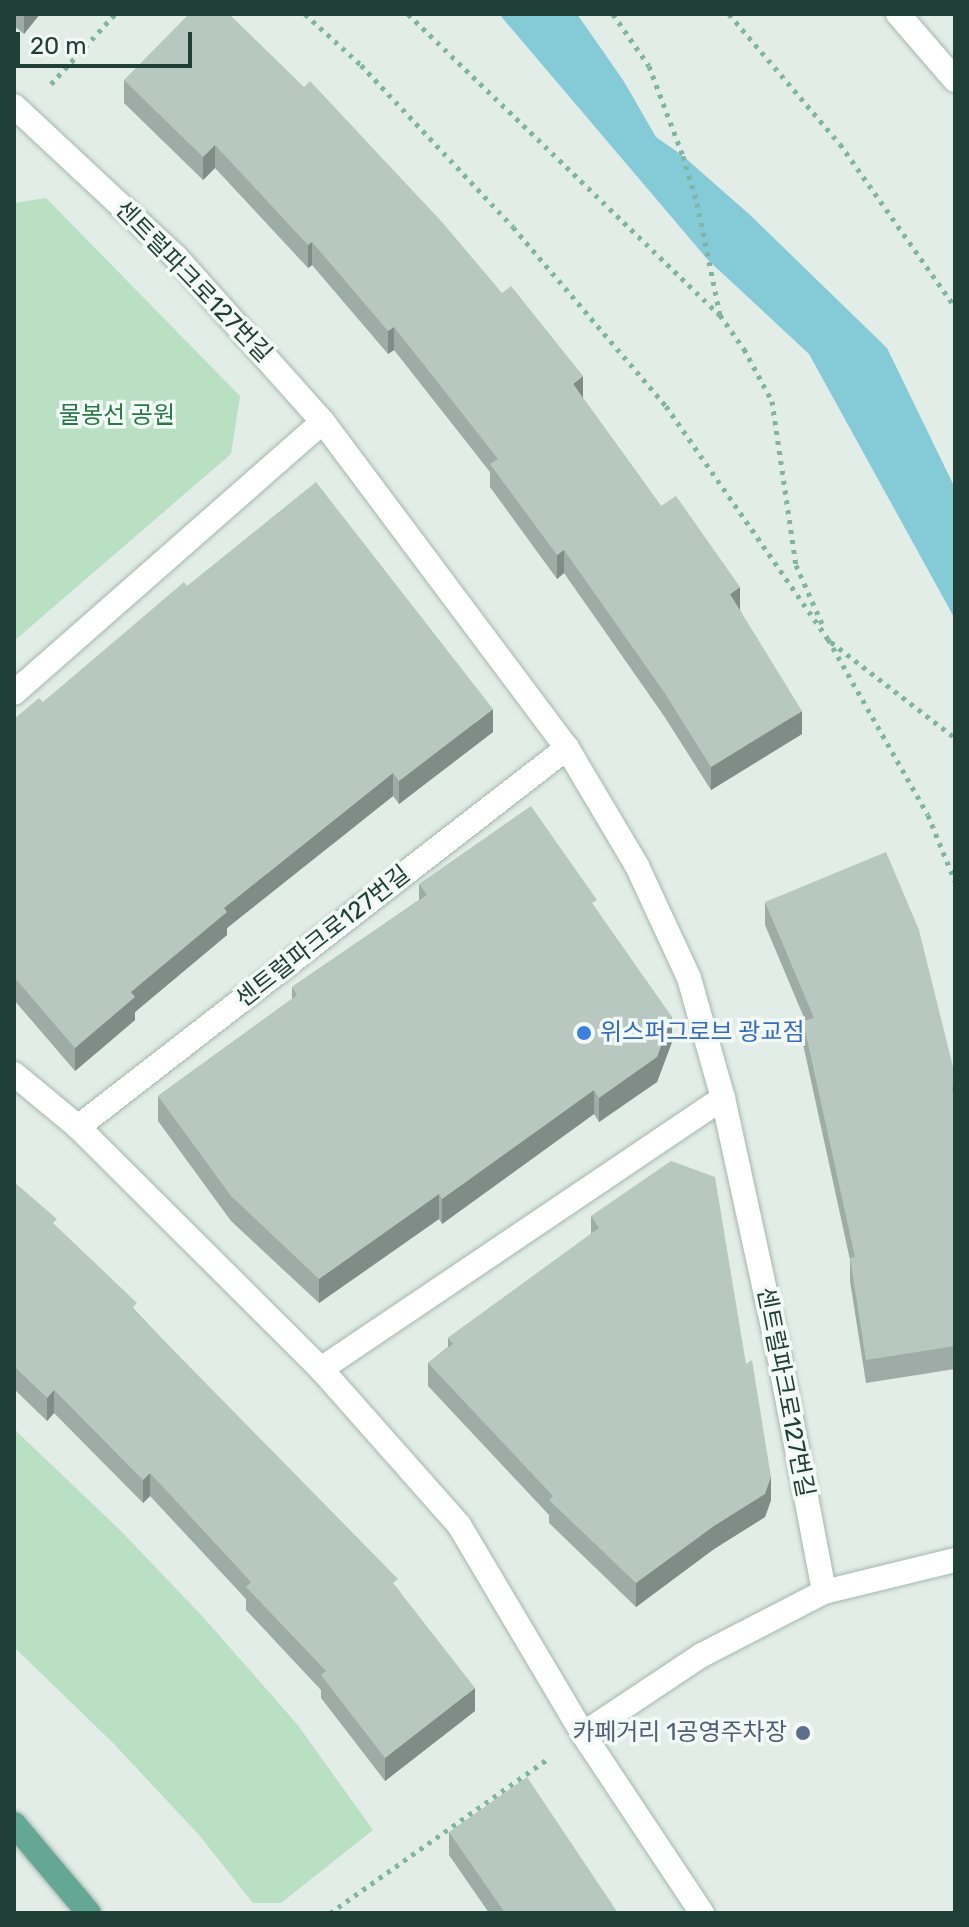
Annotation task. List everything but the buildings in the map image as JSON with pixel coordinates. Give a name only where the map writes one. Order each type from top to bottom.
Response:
[{"type":"main road","points":[[14,1824],[89,1913]]},
{"type":"street","points":[[898,14],[955,80]]},
{"type":"street","name":"센트럴파크로127번길","points":[[17,115],[176,257],[323,422],[567,748],[637,866],[689,978],[723,1098],[778,1350],[824,1592]]},
{"type":"street","points":[[14,693],[323,422]]},
{"type":"street","name":"센트럴파크로127번길","points":[[78,1127],[567,748]]},
{"type":"street","points":[[14,1074],[78,1127],[321,1369],[459,1525],[583,1734],[702,1913]]},
{"type":"street","points":[[321,1369],[723,1098]]},
{"type":"street","points":[[583,1734],[702,1655],[824,1592],[955,1560]]},
{"type":"path","points":[[17,115],[115,14]]},
{"type":"path","points":[[305,14],[361,65],[513,227],[666,406],[828,639],[928,815],[955,881]]},
{"type":"path","points":[[408,14],[720,315],[744,349],[772,401],[796,565],[828,639],[955,738]]},
{"type":"path","points":[[613,14],[649,66],[683,156],[697,203],[720,315]]},
{"type":"path","points":[[729,14],[840,144],[955,307]]},
{"type":"path","points":[[330,1913],[583,1734]]},
{"type":"green space","name":"물봉선 공원","points":[[46,198],[240,396],[231,454],[14,641],[14,203]]},
{"type":"green space","points":[[14,1429],[120,1530],[203,1617],[297,1724],[373,1830],[281,1903],[253,1903],[199,1835],[114,1744],[14,1647]]},
{"type":"water","points":[[499,14],[577,14],[623,80],[656,137],[683,156],[749,214],[887,348],[955,488],[955,619],[809,354],[708,260]]},
{"type":"place","name":"위스퍼그로브 광교점","points":[[584,1033]]},
{"type":"place","name":"카페거리 1공영주차장","points":[[803,1733]]}]
